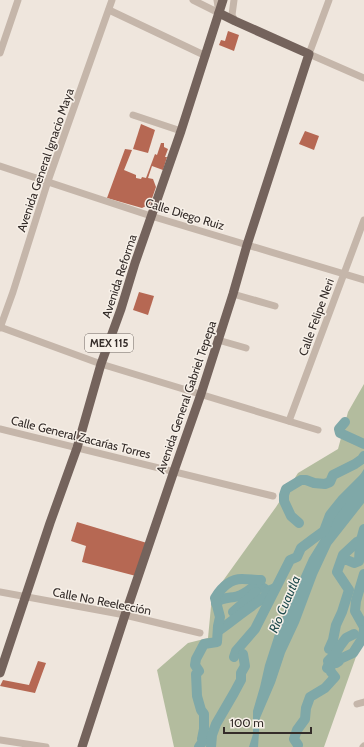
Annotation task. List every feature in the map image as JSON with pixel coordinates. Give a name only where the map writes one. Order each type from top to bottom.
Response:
[{"type":"main road","name":"Avenida Reforma","points":[[223,0],[227,17]]},
{"type":"main road","name":"Avenida Reforma","points":[[0,673],[77,448],[101,364],[206,56],[227,17],[226,8],[228,0]]},
{"type":"main road","points":[[227,17],[310,54]]},
{"type":"main road","name":"Avenida General Gabriel Tepepa","points":[[82,747],[125,615],[201,394],[247,245],[310,54]]},
{"type":"street","points":[[0,53],[18,0]]},
{"type":"street","name":"Avenida General Ignacio Maya","points":[[0,327],[48,181],[112,0]]},
{"type":"street","points":[[193,0],[227,17]]},
{"type":"street","points":[[217,0],[227,17]]},
{"type":"street","points":[[227,17],[232,15],[234,0]]},
{"type":"street","points":[[330,0],[310,54],[364,78]]},
{"type":"street","points":[[109,10],[206,56]]},
{"type":"street","points":[[133,115],[181,131]]},
{"type":"street","name":"Calle Diego Ruiz","points":[[0,166],[151,216],[364,280]]},
{"type":"street","name":"Calle Felipe Neri","points":[[289,421],[364,220]]},
{"type":"street","points":[[233,294],[275,306]]},
{"type":"street","points":[[0,327],[101,364],[318,430]]},
{"type":"street","points":[[218,340],[246,348]]},
{"type":"street","name":"Calle General Zacarías Torres","points":[[0,429],[273,496]]},
{"type":"street","name":"Calle No Reelección","points":[[0,592],[125,615],[200,633]]},
{"type":"street","points":[[0,740],[46,747]]},
{"type":"green space","points":[[364,384],[364,640],[357,654],[324,747],[174,747],[157,670],[188,643],[208,638],[212,596],[276,507],[298,473],[338,449],[348,412]]},
{"type":"water","points":[[364,469],[364,503],[331,545],[317,575],[260,718],[258,747],[249,747],[253,734],[253,711],[275,634],[309,558]]},
{"type":"building","points":[[228,31],[239,35],[234,51],[219,45],[221,40],[225,41]]},
{"type":"building","points":[[141,124],[155,130],[148,153],[133,149]]},
{"type":"building","points":[[305,131],[319,136],[314,150],[299,144]]},
{"type":"building","points":[[161,143],[164,143],[164,147],[168,149],[165,157],[167,157],[163,170],[152,166],[148,178],[153,179],[156,187],[150,204],[142,208],[107,198],[125,149],[132,150],[124,170],[136,175],[136,178],[141,179],[142,177],[146,178]]},
{"type":"building","points":[[139,292],[154,296],[148,315],[133,310]]},
{"type":"building","points":[[77,522],[147,543],[136,576],[82,562],[86,546],[71,541]]},
{"type":"building","points":[[38,661],[46,663],[35,693],[0,686],[3,680],[29,685]]},
{"type":"waterway","points":[[345,422],[339,429],[340,433],[364,444]]},
{"type":"waterway","points":[[299,523],[291,516],[284,501],[286,489],[301,480],[325,484],[330,482],[333,475],[355,464],[364,456]]},
{"type":"waterway","name":"Río Cuautla","points":[[234,657],[236,651],[255,629],[290,560],[297,557],[301,548],[324,531],[330,515],[342,500],[364,478]]},
{"type":"waterway","points":[[329,649],[349,590],[337,572],[343,555],[361,540],[364,529]]},
{"type":"waterway","points":[[342,560],[347,560],[354,563],[359,561],[360,543],[363,538]]},
{"type":"waterway","points":[[364,574],[356,601],[355,611],[364,627]]},
{"type":"waterway","points":[[199,747],[203,741],[204,714],[201,710],[197,696],[196,674],[199,671],[195,665],[196,659],[204,644],[217,642],[220,617],[215,598],[229,582],[237,579],[261,580]]},
{"type":"waterway","points":[[216,603],[221,599],[243,594],[257,584],[268,591],[275,588]]},
{"type":"waterway","points":[[218,631],[263,598],[268,591]]},
{"type":"waterway","points":[[233,612],[256,592]]},
{"type":"waterway","points":[[327,668],[329,664],[336,663],[340,659],[353,653],[362,639],[364,630]]},
{"type":"waterway","points":[[298,745],[294,739],[297,730],[305,719],[306,708],[310,697],[325,688],[335,677],[331,672],[328,661],[346,638],[354,634]]},
{"type":"waterway","points":[[211,747],[212,735],[216,724],[241,680],[241,673],[245,666],[243,654]]}]
